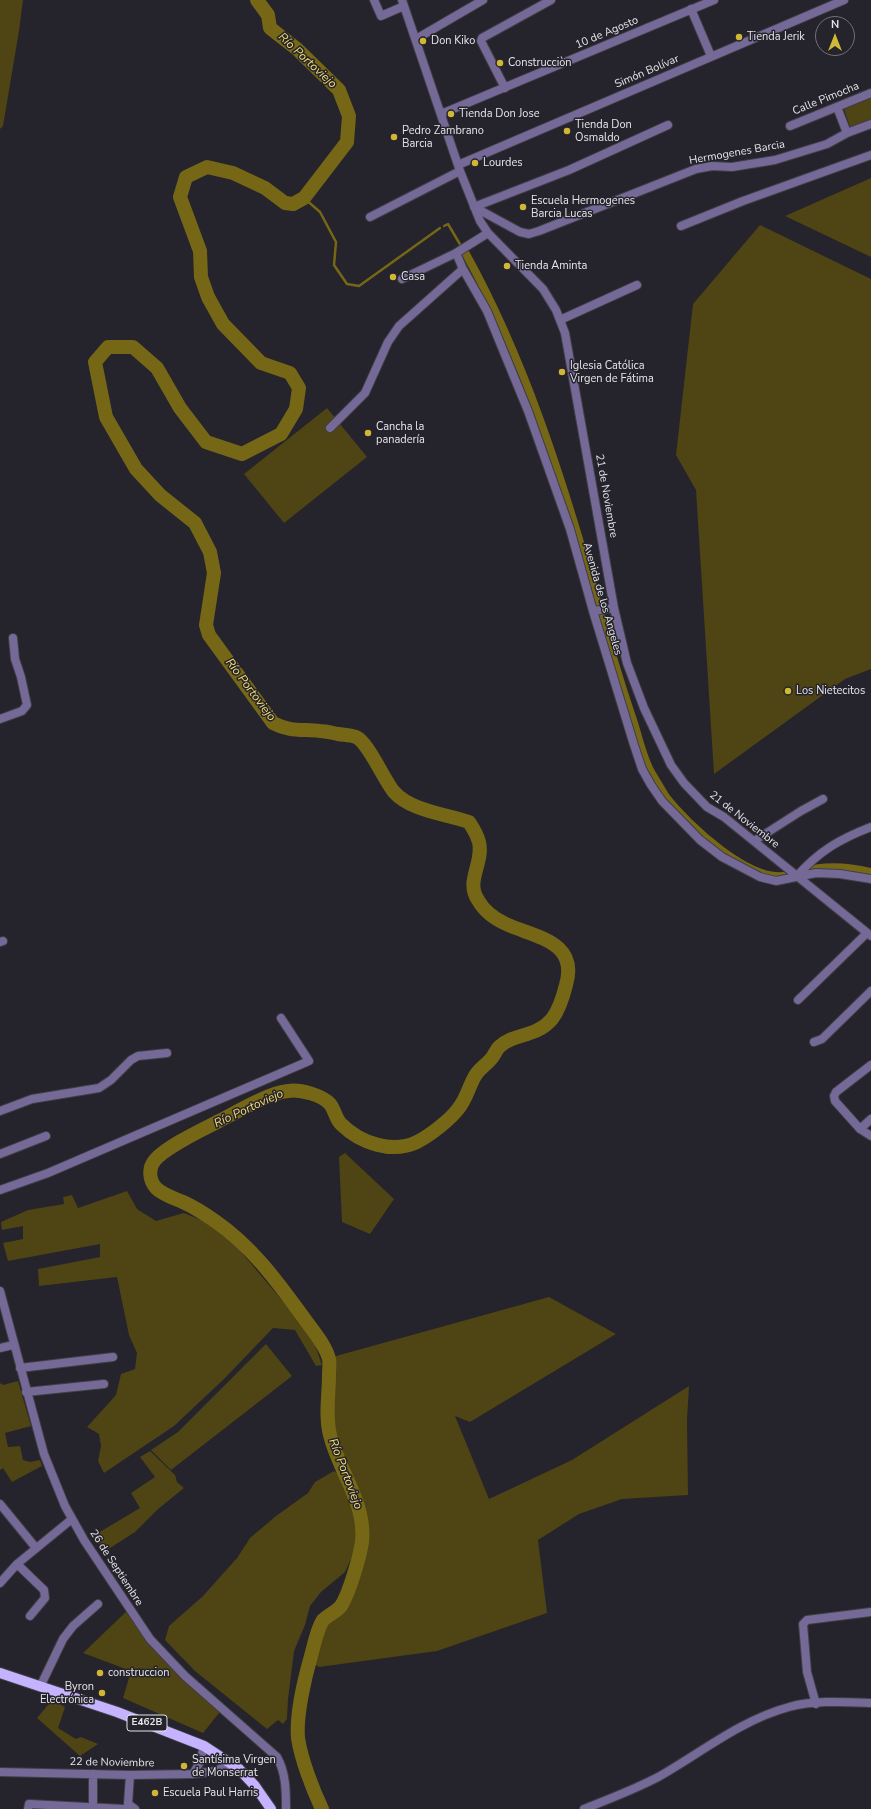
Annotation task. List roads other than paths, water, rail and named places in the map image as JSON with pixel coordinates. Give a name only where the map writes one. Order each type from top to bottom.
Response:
[{"type":"main road","name":"E462B","points":[[0,1673],[149,1724],[204,1746],[231,1764],[255,1786],[271,1809]]},
{"type":"street","points":[[374,0],[381,16],[403,3]]},
{"type":"street","points":[[466,0],[470,8]]},
{"type":"street","points":[[416,39],[483,0]]},
{"type":"street","points":[[506,88],[481,41],[482,38],[551,0]]},
{"type":"street","name":"10 de Agosto","points":[[441,114],[714,0]]},
{"type":"street","name":"Simón Bolívar","points":[[370,217],[459,168],[711,56],[844,0]]},
{"type":"street","name":"21 de Noviembre","points":[[403,3],[459,168],[480,221],[488,233],[540,286],[560,320],[569,349],[602,610],[622,648],[655,734],[671,765],[684,783],[707,807],[724,817],[869,935]]},
{"type":"street","points":[[691,9],[711,56]]},
{"type":"street","name":"Calle Pimocha","points":[[790,126],[871,93]]},
{"type":"street","points":[[837,107],[847,133]]},
{"type":"street","name":"Hermogenes Barcia","points":[[474,207],[520,232],[529,234],[696,170],[712,166],[732,167],[775,160],[826,144],[847,133],[871,124]]},
{"type":"street","points":[[474,207],[569,170],[668,125]]},
{"type":"street","points":[[681,226],[871,155]]},
{"type":"street","points":[[402,279],[456,253],[488,233]]},
{"type":"street","name":"Avenida de los Angeles","points":[[456,253],[463,269],[487,311],[516,379],[570,529],[602,610],[642,768],[662,801],[700,840],[741,869],[760,877],[776,881],[816,873],[840,874],[871,879]]},
{"type":"street","points":[[330,428],[365,393],[388,342],[399,326],[463,269]]},
{"type":"street","points":[[560,320],[637,285]]},
{"type":"street","points":[[0,719],[22,711],[27,705],[21,677],[15,659],[13,638]]},
{"type":"street","points":[[754,841],[823,799]]},
{"type":"street","points":[[797,876],[825,849],[871,827]]},
{"type":"street","points":[[798,1000],[869,935]]},
{"type":"street","points":[[814,1042],[822,1039],[871,991]]},
{"type":"street","points":[[0,1190],[48,1173],[309,1061],[281,1018]]},
{"type":"street","points":[[0,1111],[32,1099],[100,1088],[111,1080],[131,1060],[138,1056],[167,1053]]},
{"type":"street","points":[[871,1065],[836,1092],[834,1096],[835,1101],[860,1129],[871,1136]]},
{"type":"street","points":[[860,1129],[871,1119]]},
{"type":"street","points":[[0,1154],[46,1136]]},
{"type":"street","name":"26 de Septiembre","points":[[0,1291],[13,1345],[44,1454],[53,1479],[72,1519],[110,1580],[160,1651],[185,1676],[276,1757],[282,1766],[286,1809]]},
{"type":"street","points":[[0,1348],[13,1345]]},
{"type":"street","points":[[20,1368],[112,1357]]},
{"type":"street","points":[[26,1392],[104,1384]]},
{"type":"street","points":[[0,1504],[36,1548]]},
{"type":"street","points":[[0,1582],[17,1564],[72,1519]]},
{"type":"street","points":[[17,1564],[44,1590],[45,1598],[30,1616]]},
{"type":"street","points":[[40,1686],[63,1639],[73,1626],[98,1604]]},
{"type":"street","points":[[816,1704],[807,1672],[803,1624],[807,1620],[852,1613],[871,1612]]},
{"type":"street","points":[[584,1809],[658,1777],[727,1734],[760,1718],[790,1707],[816,1704],[871,1703]]},
{"type":"street","points":[[193,1774],[200,1762],[204,1746]]},
{"type":"street","name":"22 de Noviembre","points":[[0,1772],[130,1775],[193,1774],[216,1770],[231,1764]]},
{"type":"street","points":[[93,1774],[93,1808]]},
{"type":"street","points":[[130,1775],[128,1804],[135,1809]]},
{"type":"street","points":[[28,1809],[29,1804],[124,1809]]},
{"type":"waterway","name":"Río Portoviejo","points":[[257,0],[268,15],[270,28],[297,49],[339,90],[349,116],[347,142],[304,198],[293,204],[285,203],[265,188],[233,173],[207,167],[186,177],[180,197],[200,251],[201,277],[208,297],[223,324],[261,363],[290,373],[299,388],[296,409],[281,434],[242,454],[206,442],[180,408],[157,368],[133,347],[108,347],[95,362],[106,417],[136,469],[160,495],[195,523],[210,552],[214,573],[206,625],[209,635],[273,723],[285,728],[324,731],[356,737],[366,746],[394,792],[401,798],[419,808],[469,822],[479,842],[480,850],[473,886],[480,904],[490,914],[502,922],[541,937],[551,943],[560,950],[566,959],[568,970],[562,999],[557,1012],[552,1019],[546,1025],[532,1033],[511,1039],[499,1047],[492,1058],[477,1074],[461,1105],[450,1118],[417,1142],[397,1147],[377,1145],[357,1137],[349,1131],[337,1119],[332,1106],[322,1098],[310,1093],[288,1091],[280,1092],[262,1099],[185,1139],[160,1155],[155,1160],[150,1170],[151,1178],[156,1188],[211,1218],[229,1231],[253,1254],[265,1267],[316,1334],[323,1344],[329,1359],[327,1413],[330,1435],[339,1462],[356,1500],[362,1527],[362,1542],[354,1575],[344,1600],[339,1608],[323,1620],[319,1628],[306,1674],[298,1718],[298,1738],[302,1755],[322,1809]]},
{"type":"waterway","points":[[304,198],[320,212],[336,242],[334,265],[347,284],[359,286],[440,228]]},
{"type":"waterway","points":[[444,226],[448,224],[461,246]]},
{"type":"waterway","points":[[466,254],[506,335],[539,418],[568,504],[641,748],[651,772],[666,797],[676,809],[721,850],[756,871],[773,876],[788,875]]},
{"type":"waterway","points":[[800,872],[826,867],[853,868],[871,872]]},
{"type":"place","name":"Tienda Jerik","points":[[739,37]]},
{"type":"place","name":"Don Kiko","points":[[423,41]]},
{"type":"place","name":"Construcciòn","points":[[500,63]]},
{"type":"place","name":"Tienda Don Jose","points":[[451,114]]},
{"type":"place","name":"Tienda Don Osmaldo","points":[[567,131]]},
{"type":"place","name":"Pedro Zambrano Barcia","points":[[394,137]]},
{"type":"place","name":"Lourdes","points":[[475,163]]},
{"type":"place","name":"Escuela Hermogenes Barcia Lucas","points":[[523,207]]},
{"type":"place","name":"Tienda Aminta","points":[[507,266]]},
{"type":"place","name":"Casa","points":[[393,277]]},
{"type":"place","name":"Iglesia Católica Virgen de Fátima","points":[[562,372]]},
{"type":"place","name":"Cancha la panadería","points":[[368,433]]},
{"type":"place","name":"Los Nietecitos","points":[[788,691]]},
{"type":"place","name":"construccion","points":[[100,1673]]},
{"type":"place","name":"Byron Electrónica","points":[[102,1693]]},
{"type":"place","name":"Santísima Virgen de Monserrat","points":[[184,1766]]},
{"type":"place","name":"Escuela Paul Harris","points":[[155,1793]]}]
